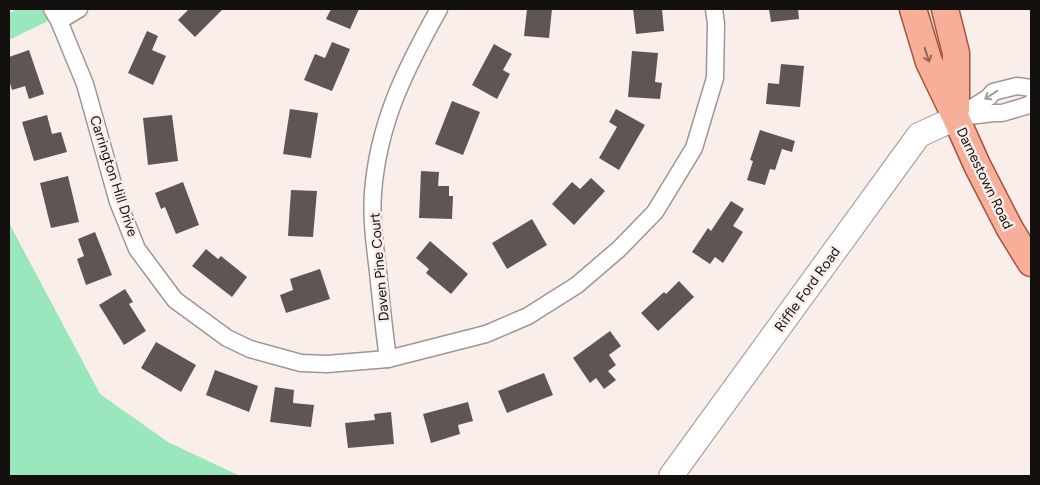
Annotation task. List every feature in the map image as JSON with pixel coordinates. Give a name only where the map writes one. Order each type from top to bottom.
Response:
[{"type":"main road","name":"Darnestown Road","points":[[913,9],[929,62],[977,165],[1010,229],[1031,263]]},
{"type":"main road","name":"Darnestown Road","points":[[945,9],[956,53],[956,118]]},
{"type":"street","points":[[55,15],[79,9]]},
{"type":"street","name":"Daven Pine Court","points":[[388,358],[374,237],[373,194],[378,156],[388,116],[403,78],[439,9]]},
{"type":"street","name":"Carrington Hill Drive","points":[[55,15],[85,84],[118,202],[137,249],[175,300],[226,338],[250,349],[300,363],[327,364],[388,358],[486,334],[528,316],[577,285],[619,249],[655,212],[694,148],[715,78],[716,24],[714,9]]},
{"type":"street","points":[[956,118],[989,97],[993,92],[1017,86],[1031,88]]},
{"type":"street","points":[[956,118],[1002,113],[1030,105],[1031,103]]},
{"type":"street","name":"Riffle Ford Road","points":[[671,476],[919,135],[956,118]]},
{"type":"green space","points":[[18,9],[42,9],[48,21],[9,40],[9,13]]},
{"type":"green space","points":[[9,223],[100,394],[168,442],[240,476],[9,476]]},
{"type":"building","points":[[189,9],[223,9],[195,37],[178,20]]},
{"type":"building","points":[[331,9],[359,9],[350,29],[326,19]]},
{"type":"building","points":[[527,9],[552,9],[549,38],[524,36]]},
{"type":"building","points":[[633,9],[662,9],[664,31],[636,34]]},
{"type":"building","points":[[769,9],[798,9],[799,19],[771,22]]},
{"type":"building","points":[[147,31],[158,36],[152,50],[166,56],[153,85],[128,73]]},
{"type":"building","points":[[332,42],[350,49],[332,91],[304,80],[315,54],[325,58]]},
{"type":"building","points":[[494,44],[512,54],[503,70],[510,74],[497,99],[472,85]]},
{"type":"building","points":[[29,50],[44,94],[29,99],[25,86],[12,90],[9,80],[9,57]]},
{"type":"building","points":[[632,51],[658,53],[655,82],[662,83],[660,99],[628,97]]},
{"type":"building","points":[[781,64],[804,66],[800,107],[766,104],[768,83],[779,84]]},
{"type":"building","points":[[452,101],[480,112],[463,155],[435,144]]},
{"type":"building","points":[[290,109],[318,113],[311,158],[283,154]]},
{"type":"building","points":[[616,109],[645,125],[619,170],[599,158],[617,127],[609,122]]},
{"type":"building","points":[[47,115],[52,134],[61,132],[67,152],[34,161],[22,122]]},
{"type":"building","points":[[172,115],[178,161],[148,165],[143,118]]},
{"type":"building","points":[[760,130],[795,141],[792,152],[782,149],[775,170],[770,169],[765,185],[747,180],[753,161],[750,160]]},
{"type":"building","points":[[421,171],[439,172],[438,186],[449,186],[449,196],[453,196],[452,219],[419,218]]},
{"type":"building","points":[[68,176],[79,222],[51,228],[40,183]]},
{"type":"building","points":[[591,178],[605,191],[574,225],[552,204],[572,182],[580,189]]},
{"type":"building","points":[[183,182],[199,225],[176,234],[165,207],[161,209],[155,193]]},
{"type":"building","points":[[291,190],[317,191],[313,237],[288,236]]},
{"type":"building","points":[[731,201],[744,209],[733,226],[743,232],[723,263],[715,257],[710,264],[692,252],[708,228],[711,231]]},
{"type":"building","points":[[532,219],[547,245],[507,269],[492,243]]},
{"type":"building","points":[[95,232],[112,275],[86,285],[77,259],[84,256],[78,239]]},
{"type":"building","points":[[430,241],[468,274],[451,294],[426,273],[429,269],[416,258]]},
{"type":"building","points":[[206,249],[218,259],[221,256],[247,277],[232,297],[192,266]]},
{"type":"building","points":[[320,269],[330,299],[286,313],[280,295],[293,290],[290,279]]},
{"type":"building","points":[[679,281],[694,297],[658,331],[641,313],[664,292],[666,294]]},
{"type":"building","points":[[125,289],[133,302],[129,304],[146,331],[124,345],[99,305]]},
{"type":"building","points":[[610,331],[621,346],[609,355],[616,365],[608,371],[616,380],[604,389],[596,378],[590,383],[573,358]]},
{"type":"building","points":[[156,342],[196,365],[181,392],[141,368]]},
{"type":"building","points":[[215,370],[258,386],[249,412],[206,395]]},
{"type":"building","points":[[544,373],[553,395],[507,413],[498,391]]},
{"type":"building","points":[[275,387],[294,390],[293,403],[314,405],[311,427],[270,422]]},
{"type":"building","points":[[468,402],[473,421],[458,425],[460,434],[431,443],[423,414]]},
{"type":"building","points":[[391,412],[394,444],[348,448],[345,423],[375,420],[374,414]]}]
